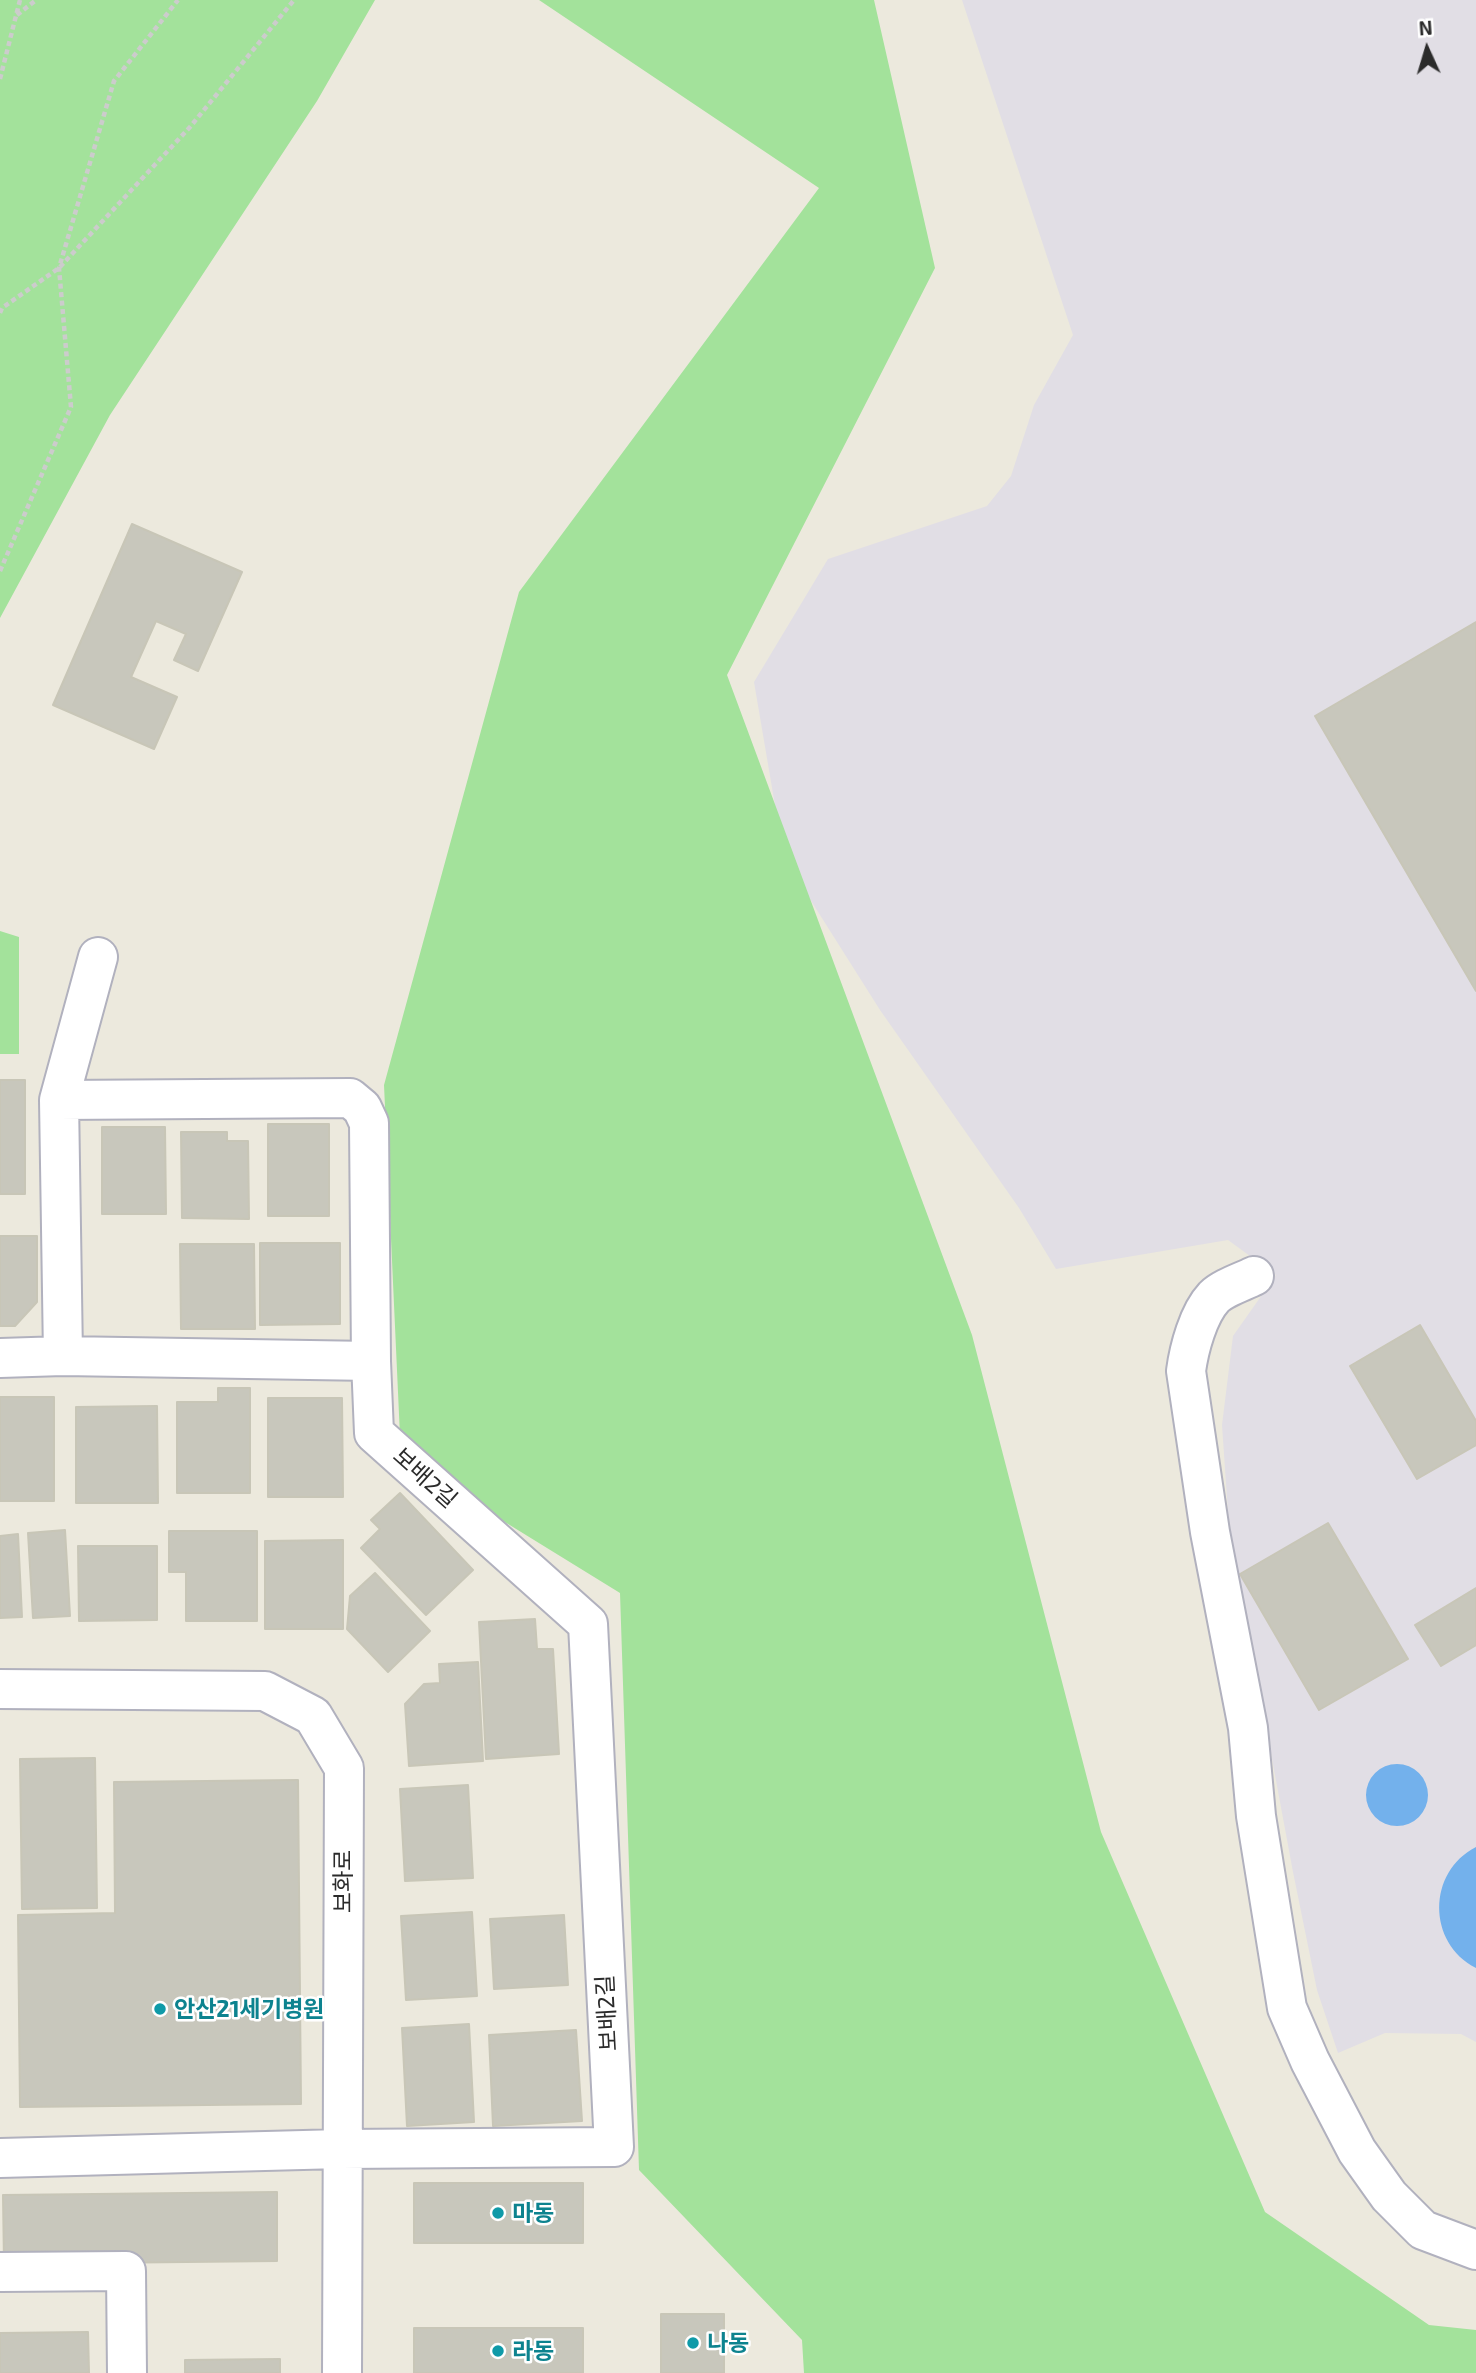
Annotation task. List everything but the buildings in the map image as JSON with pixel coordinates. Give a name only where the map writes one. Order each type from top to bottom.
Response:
[{"type":"street","points":[[63,1356],[59,1100],[99,957]]},
{"type":"street","name":"보배2길","points":[[0,2158],[341,2149],[614,2147],[588,1624],[374,1433],[369,1123],[362,1108],[351,1098],[59,1100]]},
{"type":"street","points":[[1254,1276],[1215,1296],[1204,1313],[1189,1351],[1186,1371],[1210,1532],[1248,1728],[1256,1816],[1287,2008],[1310,2060],[1357,2151],[1390,2196],[1423,2230],[1476,2250]]},
{"type":"street","points":[[0,1358],[63,1356],[371,1361]]},
{"type":"street","name":"보화로","points":[[0,1689],[265,1691],[313,1716],[344,1768],[342,2373]]},
{"type":"street","points":[[0,2272],[126,2271],[127,2373]]},
{"type":"path","points":[[0,79],[20,0]]},
{"type":"path","points":[[16,16],[36,0]]},
{"type":"path","points":[[0,571],[71,407],[59,268],[114,81],[178,0]]},
{"type":"path","points":[[0,313],[2,308],[59,268],[190,127],[294,0]]},
{"type":"shaded area","points":[[962,0],[1476,0],[1476,2042],[1461,2034],[1385,2033],[1338,2053],[1317,1990],[1229,1527],[1222,1425],[1233,1336],[1276,1275],[1228,1240],[1056,1269],[1019,1208],[880,1010],[784,858],[754,682],[828,559],[987,506],[1011,476],[1034,405],[1073,335]]},
{"type":"green space","points":[[0,0],[375,0],[317,101],[110,415],[0,618]]},
{"type":"green space","points":[[539,0],[874,0],[935,268],[727,675],[972,1335],[1101,1832],[1265,2212],[1429,2325],[1476,2330],[1476,2373],[804,2373],[802,2340],[639,2170],[620,1593],[401,1458],[384,1085],[519,592],[819,188]]},
{"type":"green space","points":[[0,931],[19,937],[19,1054],[0,1054]]},
{"type":"water","points":[[1391,1764],[1403,1764],[1419,1773],[1426,1783],[1426,1807],[1419,1817],[1403,1826],[1391,1826],[1380,1821],[1371,1812],[1366,1801],[1366,1789],[1371,1778],[1380,1769]]},
{"type":"water","points":[[1476,1847],[1476,1968],[1460,1957],[1448,1942],[1439,1908],[1448,1873],[1460,1858]]},
{"type":"place","name":"안산21세기병원","points":[[160,2009]]},
{"type":"place","name":"마동","points":[[498,2213]]},
{"type":"place","name":"나동","points":[[693,2343]]},
{"type":"place","name":"라동","points":[[498,2351]]}]
